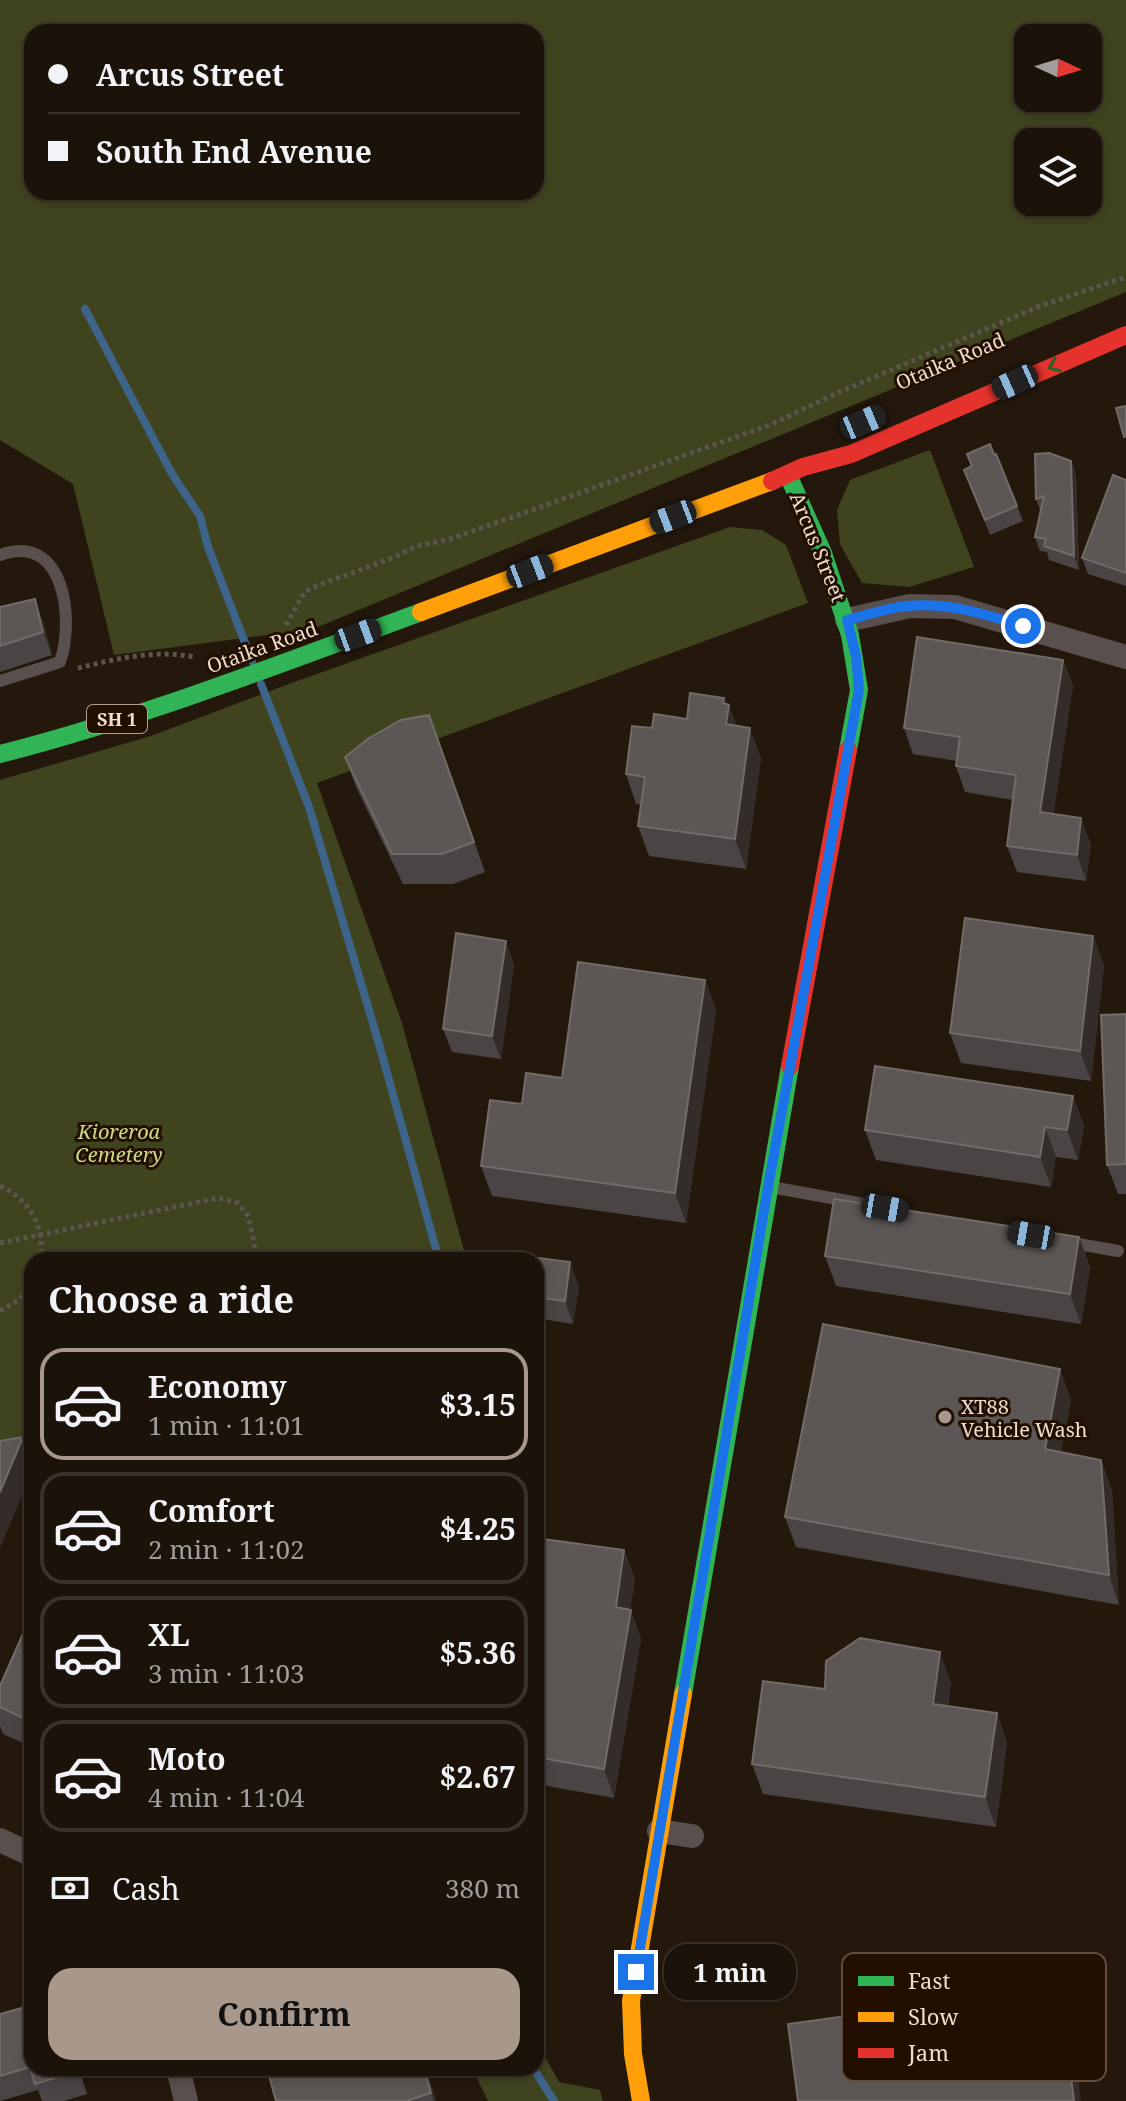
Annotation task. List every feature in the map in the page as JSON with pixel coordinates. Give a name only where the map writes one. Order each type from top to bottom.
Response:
[{"type":"main road","name":"Otaika Road","points":[[0,754],[47,742],[233,682],[796,471],[851,454],[1126,335]]},
{"type":"main road","name":"Otaika Road","points":[[796,471],[824,445]]},
{"type":"main road","name":"Arcus Street","points":[[796,471],[847,620]]},
{"type":"main road","points":[[641,2101],[633,2054],[631,2001],[768,1187],[859,690],[856,656],[847,620]]},
{"type":"street","name":"Arcus Street","points":[[847,620],[910,606],[955,607],[1126,657]]},
{"type":"street","points":[[659,1831],[692,1836]]},
{"type":"street","points":[[0,1840],[24,1851]]},
{"type":"street","points":[[180,2076],[186,2101]]},
{"type":"lane","points":[[0,555],[14,550],[29,550],[53,567],[66,604],[66,645],[60,662],[0,681]]},
{"type":"lane","points":[[768,1187],[875,1206]]},
{"type":"lane","points":[[1057,1240],[1118,1251]]},
{"type":"path","points":[[284,628],[304,593],[311,588],[417,546],[465,534],[772,424],[1040,306],[1126,277]]},
{"type":"path","points":[[70,669],[173,652],[198,658]]},
{"type":"path","points":[[0,1186],[21,1198],[34,1215],[41,1234],[41,1252]]},
{"type":"path","points":[[0,1243],[218,1198],[238,1203],[248,1216],[256,1252]]},
{"type":"path","points":[[0,1311],[24,1294]]},
{"type":"green space","points":[[0,0],[1126,0],[1126,292],[313,629],[114,655],[73,484],[0,440]]},
{"type":"green space","points":[[930,450],[974,567],[909,587],[862,583],[840,544],[837,510],[850,480]]},
{"type":"green space","name":"Kioreroa Cemetery","points":[[730,527],[762,530],[786,545],[808,603],[317,783],[402,1023],[464,1252],[24,1252],[24,1448],[0,1453],[0,780],[151,736]]},
{"type":"green space","points":[[544,2055],[559,2082],[600,2090],[603,2101],[488,2101],[476,2076],[544,2076]]},
{"type":"building","points":[[1126,406],[1126,436],[1124,437],[1116,408]]},
{"type":"building","points":[[990,444],[1017,506],[985,520],[964,470],[972,466],[967,454]]},
{"type":"building","points":[[1049,453],[1071,461],[1074,556],[1044,546],[1046,539],[1035,537],[1044,496],[1036,499],[1035,454]]},
{"type":"building","points":[[1113,475],[1126,480],[1126,573],[1082,558]]},
{"type":"building","points":[[35,599],[43,632],[0,646],[0,607]]},
{"type":"building","points":[[917,637],[1063,660],[1040,812],[1081,818],[1077,855],[1007,846],[1016,775],[956,766],[960,737],[904,728]]},
{"type":"building","points":[[690,693],[724,698],[723,703],[729,705],[726,724],[750,728],[735,839],[638,826],[645,777],[626,774],[632,726],[652,728],[654,714],[687,719]]},
{"type":"building","points":[[429,715],[474,842],[442,854],[392,854],[345,757],[369,738],[401,720]]},
{"type":"building","points":[[965,918],[1093,936],[1080,1051],[950,1033]]},
{"type":"building","points":[[456,933],[506,941],[492,1036],[443,1029]]},
{"type":"building","points":[[578,962],[705,980],[675,1193],[481,1166],[490,1100],[522,1104],[526,1073],[562,1078]]},
{"type":"building","points":[[1126,1014],[1126,1164],[1107,1165],[1101,1015]]},
{"type":"building","points":[[875,1066],[1073,1096],[1067,1130],[1045,1127],[1040,1157],[865,1130]]},
{"type":"building","points":[[834,1199],[1079,1237],[1070,1294],[825,1256]]},
{"type":"building","points":[[544,1259],[570,1262],[565,1301],[544,1298]]},
{"type":"building","points":[[823,1324],[1060,1369],[1045,1449],[1101,1460],[1109,1575],[785,1517]]},
{"type":"building","points":[[23,1437],[0,1492],[0,1441]]},
{"type":"building","points":[[544,1539],[624,1550],[616,1607],[631,1610],[604,1769],[544,1758]]},
{"type":"building","points":[[24,1631],[24,1719],[0,1707],[0,1686]]},
{"type":"building","points":[[860,1638],[940,1652],[933,1704],[997,1713],[985,1797],[752,1764],[763,1681],[825,1689],[826,1661]]},
{"type":"building","points":[[24,2007],[24,2069],[0,2076],[0,2014]]},
{"type":"building","points":[[842,2017],[842,2081],[1071,2081],[1074,2101],[798,2101],[788,2024]]},
{"type":"building","points":[[33,2076],[61,2076],[35,2084]]},
{"type":"building","points":[[269,2076],[426,2076],[431,2093],[406,2101],[276,2101]]},
{"type":"waterway","points":[[85,309],[172,474],[200,516],[208,547],[252,661]]},
{"type":"waterway","points":[[261,684],[309,807],[437,1252]]},
{"type":"waterway","points":[[538,2076],[554,2101]]},
{"type":"traffic: fast","points":[[788,475],[823,553],[850,635],[859,690],[848,750]]},
{"type":"traffic: fast","points":[[0,754],[160,706],[421,612]]},
{"type":"traffic: fast","points":[[683,1694],[790,1066]]},
{"type":"traffic: slow","points":[[421,612],[772,481]]},
{"type":"traffic: slow","points":[[641,2101],[633,2054],[631,2001],[683,1694]]},
{"type":"traffic: jam","points":[[772,481],[803,467],[851,454],[1126,335]]},
{"type":"traffic: jam","points":[[790,1066],[848,750]]},
{"type":"place","name":"XT88 Vehicle Wash","points":[[945,1417]]},
{"type":"route","points":[[636,1972],[768,1187],[859,690],[856,656],[847,620],[896,607],[939,605],[969,610],[1023,626]]}]
